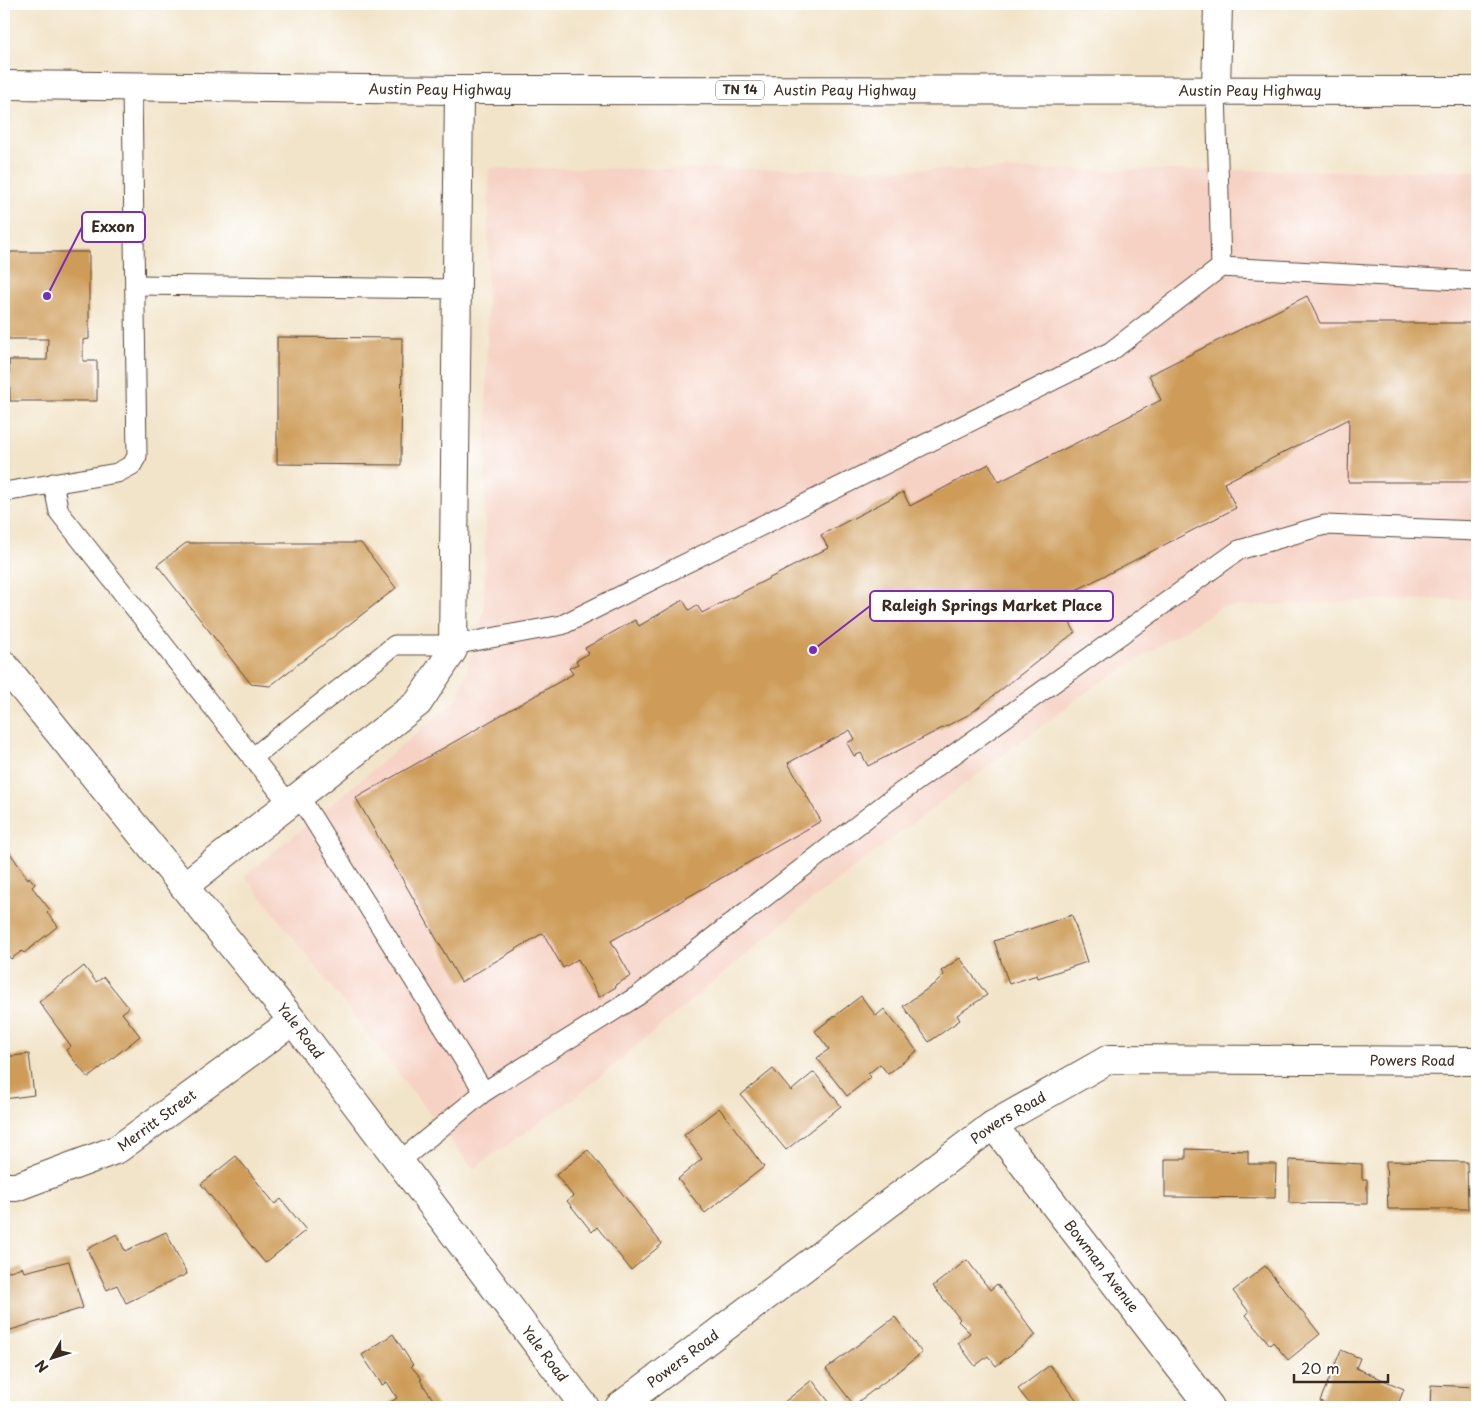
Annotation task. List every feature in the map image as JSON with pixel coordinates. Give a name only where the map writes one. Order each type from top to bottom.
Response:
[{"type":"street","points":[[1216,90],[1218,4]]},
{"type":"street","name":"Austin Peay Highway","points":[[4,86],[459,90],[1477,90]]},
{"type":"street","points":[[184,886],[418,703],[453,650],[459,90]]},
{"type":"street","name":"Yale Road","points":[[4,665],[294,1021],[585,1407]]},
{"type":"street","name":"Merritt Street","points":[[4,1187],[16,1187],[118,1148],[294,1021]]},
{"type":"street","name":"Powers Road","points":[[619,1407],[993,1125],[1109,1059],[1477,1061]]},
{"type":"street","name":"Bowman Avenue","points":[[993,1125],[1210,1407]]},
{"type":"lane","points":[[4,492],[117,473],[132,466],[137,456],[132,87]]},
{"type":"lane","points":[[1216,90],[1221,267]]},
{"type":"lane","points":[[252,758],[394,645],[453,645],[562,625],[1110,352],[1221,267],[1477,281]]},
{"type":"lane","points":[[135,285],[457,289]]},
{"type":"lane","points":[[53,484],[59,512],[252,758],[294,800],[484,1092]]},
{"type":"lane","points":[[400,1161],[484,1092],[639,995],[886,803],[1239,550],[1325,525],[1477,531]]},
{"type":"shaded area","points":[[489,168],[1477,171],[1477,599],[1373,600],[1221,607],[1089,690],[806,904],[572,1100],[473,1169],[245,876],[459,698],[484,610]]},
{"type":"building","points":[[4,252],[89,252],[89,339],[83,340],[83,361],[97,361],[97,401],[10,401],[9,360],[47,360],[48,339],[4,339]]},
{"type":"building","points":[[1307,296],[1320,323],[1477,323],[1477,482],[1348,482],[1349,419],[1224,483],[1236,508],[1057,600],[1075,632],[970,714],[868,766],[861,753],[854,756],[847,743],[855,739],[850,730],[788,763],[821,821],[611,941],[631,976],[615,985],[616,987],[599,997],[578,959],[563,968],[543,933],[461,982],[356,798],[573,674],[569,668],[578,664],[576,661],[589,653],[585,648],[635,620],[639,626],[683,600],[689,610],[697,605],[702,613],[828,548],[821,535],[903,492],[910,506],[989,464],[999,482],[1161,400],[1149,375]]},
{"type":"building","points":[[277,337],[402,338],[401,465],[277,464]]},
{"type":"building","points":[[186,543],[361,543],[396,588],[270,686],[251,684],[157,565]]},
{"type":"building","points":[[10,853],[28,879],[29,877],[35,884],[32,887],[50,910],[47,913],[58,926],[24,953],[22,951],[11,959],[4,950],[4,858]]},
{"type":"building","points":[[1072,915],[1087,962],[1038,978],[1037,975],[1009,984],[994,941]]},
{"type":"building","points":[[960,958],[987,995],[957,1015],[960,1020],[929,1042],[903,1006],[937,982],[944,975],[941,971]]},
{"type":"building","points":[[84,966],[96,982],[104,977],[129,1008],[122,1013],[140,1036],[88,1078],[66,1050],[71,1046],[39,1002]]},
{"type":"building","points":[[861,996],[876,1016],[884,1009],[917,1051],[888,1074],[880,1064],[868,1074],[871,1077],[847,1096],[817,1058],[829,1049],[815,1031]]},
{"type":"building","points":[[29,1054],[34,1095],[4,1099],[4,1057]]},
{"type":"building","points":[[773,1069],[791,1091],[814,1072],[841,1106],[786,1150],[741,1095]]},
{"type":"building","points":[[719,1108],[764,1167],[705,1213],[678,1179],[702,1159],[684,1135]]},
{"type":"building","points":[[1186,1149],[1248,1151],[1248,1164],[1276,1164],[1275,1198],[1165,1197],[1165,1159],[1186,1159]]},
{"type":"building","points":[[588,1150],[662,1244],[631,1270],[597,1227],[592,1232],[567,1201],[573,1196],[556,1175]]},
{"type":"building","points":[[236,1156],[275,1204],[281,1199],[306,1230],[265,1263],[201,1184]]},
{"type":"building","points":[[1289,1160],[1362,1164],[1362,1179],[1367,1179],[1367,1204],[1289,1203]]},
{"type":"building","points":[[1386,1161],[1467,1162],[1468,1209],[1388,1209]]},
{"type":"building","points":[[166,1232],[187,1274],[126,1303],[117,1285],[107,1290],[87,1249],[117,1234],[125,1251]]},
{"type":"building","points":[[967,1260],[990,1290],[997,1284],[1036,1335],[996,1366],[988,1356],[975,1366],[958,1343],[970,1333],[958,1321],[960,1319],[933,1286]]},
{"type":"building","points":[[69,1261],[83,1308],[4,1332],[4,1273],[22,1267],[24,1272]]},
{"type":"building","points":[[1265,1266],[1320,1334],[1288,1360],[1273,1342],[1270,1345],[1246,1315],[1249,1312],[1233,1291]]},
{"type":"building","points":[[895,1317],[922,1353],[854,1405],[826,1369]]},
{"type":"building","points":[[393,1334],[438,1407],[383,1407],[397,1398],[387,1382],[382,1385],[362,1355]]},
{"type":"building","points":[[1341,1350],[1360,1358],[1356,1368],[1404,1389],[1397,1407],[1334,1407],[1320,1401]]},
{"type":"building","points":[[1050,1365],[1082,1407],[1032,1407],[1018,1389]]},
{"type":"building","points":[[812,1380],[833,1407],[778,1407]]},
{"type":"building","points":[[1431,1385],[1477,1387],[1477,1407],[1430,1407]]},
{"type":"place","name":"Exxon","points":[[47,296]]},
{"type":"place","name":"Raleigh Springs Market Place","points":[[813,650]]}]
